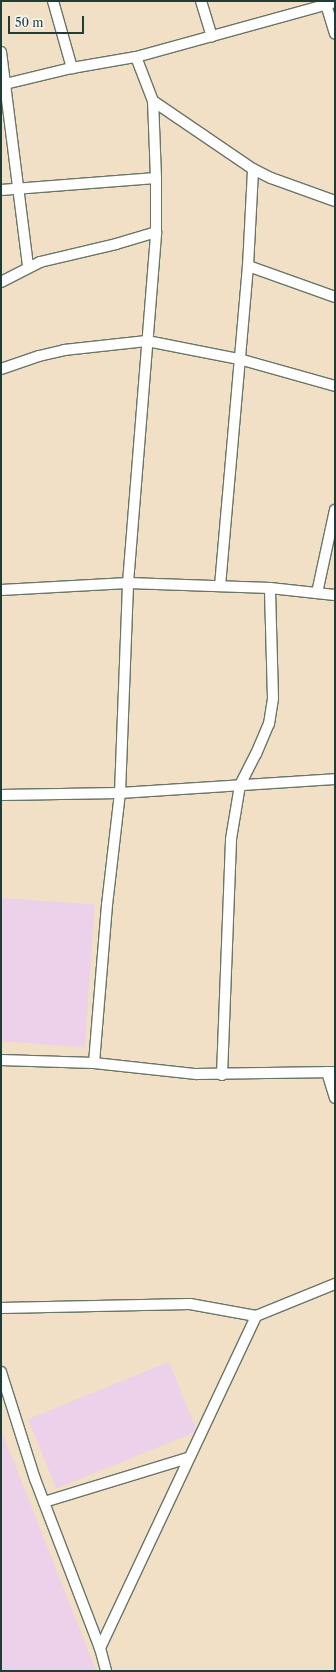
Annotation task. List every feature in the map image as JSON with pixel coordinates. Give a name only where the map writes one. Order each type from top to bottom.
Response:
[{"type":"street","points":[[53,1],[72,68]]},
{"type":"street","points":[[201,1],[212,36]]},
{"type":"street","points":[[3,84],[72,68],[136,57],[329,2],[335,33]]},
{"type":"street","points":[[1,52],[3,84],[28,267]]},
{"type":"street","points":[[94,1063],[107,905],[120,793],[128,583],[156,232],[156,178],[153,101],[136,57]]},
{"type":"street","points":[[153,101],[253,169],[271,178],[335,201]]},
{"type":"street","points":[[220,586],[248,266],[253,169]]},
{"type":"street","points":[[1,190],[156,178]]},
{"type":"street","points":[[1,282],[40,262],[116,244],[156,232]]},
{"type":"street","points":[[248,266],[335,297]]},
{"type":"street","points":[[1,369],[39,356],[64,350],[147,341],[239,359],[335,386]]},
{"type":"street","points":[[318,593],[335,510]]},
{"type":"street","points":[[1,590],[128,583],[270,588],[335,595]]},
{"type":"street","points":[[222,1074],[231,839],[240,784],[256,754],[269,724],[272,704],[270,588]]},
{"type":"street","points":[[1,795],[120,793],[335,779]]},
{"type":"street","points":[[1,1060],[94,1063],[196,1074],[331,1072],[335,1098]]},
{"type":"street","points":[[1,1308],[190,1304],[256,1316],[335,1284]]},
{"type":"street","points":[[100,1648],[256,1316]]},
{"type":"street","points":[[1,1372],[34,1479],[100,1648],[106,1671]]},
{"type":"street","points":[[44,1502],[188,1458]]},
{"type":"shaded area","points":[[1,898],[95,905],[85,1047],[1,1041]]},
{"type":"shaded area","points":[[169,1362],[197,1432],[56,1488],[28,1419]]},
{"type":"shaded area","points":[[1,1429],[96,1671],[1,1671]]}]
